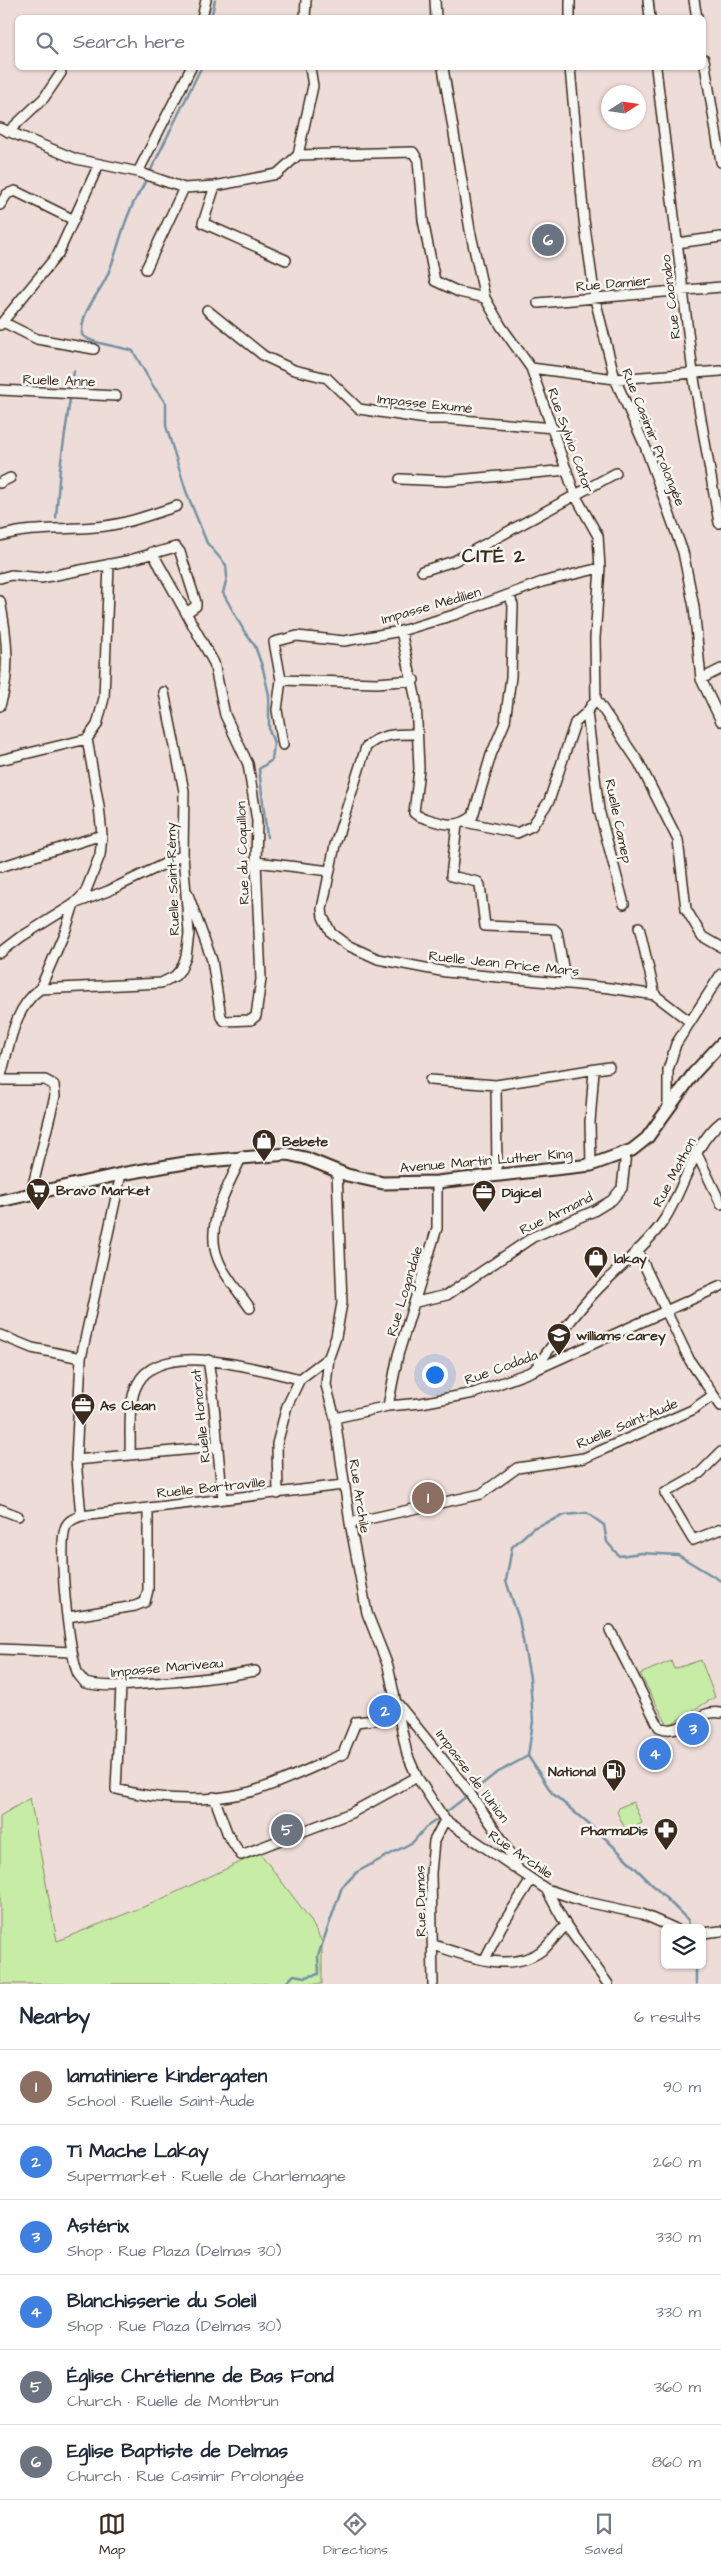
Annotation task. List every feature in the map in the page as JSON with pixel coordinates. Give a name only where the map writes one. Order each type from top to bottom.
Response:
[{"type":"main road","name":"Avenue Martin Luther King","points":[[0,1201],[121,1174],[242,1156],[286,1154],[305,1158],[337,1172],[383,1183],[438,1182],[591,1165],[626,1153],[647,1138],[694,1074],[721,1044]]},
{"type":"street","points":[[203,15],[206,0]]},
{"type":"street","points":[[305,15],[306,0]]},
{"type":"street","points":[[435,0],[436,15]]},
{"type":"street","points":[[570,0],[570,15]]},
{"type":"street","points":[[648,0],[650,15]]},
{"type":"street","points":[[694,0],[696,15]]},
{"type":"street","points":[[144,174],[190,70]]},
{"type":"street","points":[[61,73],[44,98],[4,130],[76,159],[144,174],[184,188],[215,186],[277,174],[298,155],[313,86],[310,70]]},
{"type":"street","name":"Rue Sylvio Cator","points":[[443,70],[470,230],[486,298],[501,326],[531,368],[575,495],[598,536],[600,568],[595,638],[596,699]]},
{"type":"street","name":"Rue Casimir Prolongée","points":[[570,70],[584,220],[595,299],[614,379],[646,446],[684,552],[694,607],[702,679],[721,722]]},
{"type":"street","name":"Rue Caonabo","points":[[656,70],[693,373],[719,523]]},
{"type":"street","points":[[706,70],[721,162]]},
{"type":"street","points":[[298,155],[413,152],[416,154],[423,220],[435,281],[459,292],[486,298]]},
{"type":"street","points":[[94,349],[37,339],[2,324],[58,254],[99,164]]},
{"type":"street","points":[[215,186],[203,223],[286,260]]},
{"type":"street","points":[[146,269],[184,188]]},
{"type":"street","points":[[0,206],[7,194],[15,191],[74,220]]},
{"type":"street","points":[[677,243],[721,237]]},
{"type":"street","name":"Rue Damier","points":[[538,303],[721,287]]},
{"type":"street","name":"Impasse Exumé","points":[[207,310],[264,356],[294,370],[327,378],[359,410],[426,419],[451,419],[553,428]]},
{"type":"street","points":[[531,368],[614,379],[721,371]]},
{"type":"street","name":"Ruelle Anne","points":[[0,390],[116,396]]},
{"type":"street","points":[[400,479],[446,481],[566,470]]},
{"type":"street","points":[[422,571],[454,561],[616,473]]},
{"type":"street","points":[[0,482],[10,478]]},
{"type":"street","points":[[0,536],[24,530],[66,530],[120,524],[177,506]]},
{"type":"street","points":[[0,578],[11,575],[41,578],[109,564],[174,546],[179,550],[196,602],[196,606],[186,613]]},
{"type":"street","name":"Rue du Coquillon","points":[[152,552],[214,663],[225,715],[245,754],[256,804],[256,862],[261,979],[256,1016],[246,1021],[226,1021],[221,1017],[212,960],[187,892]]},
{"type":"street","points":[[0,760],[87,739],[97,726],[104,698],[109,564]]},
{"type":"street","name":"Impasse Médilien","points":[[281,680],[274,642],[297,636],[344,641],[402,631],[542,582],[600,568]]},
{"type":"street","points":[[509,595],[513,605],[511,677],[505,722],[491,755],[472,816],[461,824],[451,876],[478,882],[480,885],[485,926],[554,929],[557,932],[566,984]]},
{"type":"street","points":[[0,601],[7,648],[6,676],[0,706]]},
{"type":"street","points":[[402,631],[414,680],[419,769],[414,813],[418,816],[517,834],[532,826],[549,801],[574,723],[587,712],[596,699],[639,763],[678,840],[686,909],[702,936],[721,947]]},
{"type":"street","points":[[702,679],[721,669]]},
{"type":"street","points":[[284,745],[277,710],[281,680],[377,683],[414,680]]},
{"type":"street","name":"Ruelle Saint-Rémy","points":[[40,989],[154,984],[176,976],[186,957],[189,933],[183,855],[184,791],[164,692]]},
{"type":"street","name":"Ruelle Camep","points":[[587,712],[599,810],[624,904]]},
{"type":"street","points":[[256,862],[330,871],[335,845],[366,747],[371,741],[384,736],[417,734]]},
{"type":"street","points":[[31,1193],[55,1096],[54,1085],[45,1080],[0,1079],[17,1020],[26,1001],[40,989],[66,929],[74,904],[85,893],[93,877],[100,855],[102,835],[87,739]]},
{"type":"street","points":[[0,867],[102,835]]},
{"type":"street","points":[[0,953],[21,937],[74,904],[125,884],[183,855]]},
{"type":"street","name":"Ruelle Jean Price Mars","points":[[330,871],[323,917],[331,933],[347,945],[378,959],[446,972],[566,984],[655,996],[689,1021]]},
{"type":"street","points":[[639,927],[655,996]]},
{"type":"street","points":[[668,1110],[668,1070],[676,1044],[689,1021],[721,974]]},
{"type":"street","points":[[430,1080],[496,1085],[609,1068]]},
{"type":"street","points":[[591,1165],[590,1122],[594,1070]]},
{"type":"street","points":[[496,1085],[497,1174]]},
{"type":"street","name":"Rue Mathon","points":[[533,1371],[594,1293],[662,1225],[676,1200],[697,1154],[714,1128],[721,1122]]},
{"type":"street","name":"Rue Armand","points":[[416,1302],[448,1295],[533,1237],[594,1211],[612,1200],[622,1188],[626,1153]]},
{"type":"street","points":[[697,1154],[721,1204]]},
{"type":"street","points":[[242,1156],[221,1203],[216,1220],[214,1238],[218,1260],[250,1308]]},
{"type":"street","name":"Rue Archile","points":[[337,1172],[342,1303],[336,1337],[329,1356],[326,1385],[335,1418],[343,1485],[367,1613],[388,1666],[398,1704],[407,1754],[417,1778],[442,1817],[546,1889],[582,1901],[642,1914],[665,1924]]},
{"type":"street","points":[[0,1649],[72,1652],[63,1548],[66,1525],[70,1520],[81,1516],[76,1460],[81,1358],[121,1174]]},
{"type":"street","name":"Rue Logandale","points":[[388,1406],[398,1355],[416,1302],[437,1228],[438,1182]]},
{"type":"street","points":[[636,1250],[667,1310],[690,1361],[712,1396],[721,1406]]},
{"type":"street","name":"Rue Codada","points":[[335,1418],[388,1406],[421,1403],[474,1393],[533,1371],[721,1286]]},
{"type":"street","points":[[0,1335],[32,1348],[81,1358]]},
{"type":"street","points":[[278,1494],[277,1444],[288,1406],[300,1379],[329,1356]]},
{"type":"street","name":"Ruelle Honorat","points":[[130,1455],[133,1402],[138,1382],[164,1363],[177,1360],[208,1360],[300,1379]]},
{"type":"street","name":"Ruelle Honorat","points":[[208,1360],[215,1398],[216,1447],[223,1498]]},
{"type":"street","name":"Ruelle Saint-Aude","points":[[350,1523],[481,1494],[517,1468],[584,1458],[692,1410],[712,1396]]},
{"type":"street","points":[[76,1460],[216,1447]]},
{"type":"street","points":[[721,1452],[700,1473],[665,1493],[693,1540],[721,1529]]},
{"type":"street","name":"Ruelle Bartraville","points":[[81,1516],[343,1485]]},
{"type":"street","points":[[0,1508],[18,1516]]},
{"type":"street","points":[[68,1617],[135,1606],[145,1602],[148,1590],[148,1508]]},
{"type":"street","points":[[610,1630],[659,1727],[671,1730],[677,1729],[701,1714],[721,1714]]},
{"type":"street","name":"Impasse Mariveau","points":[[72,1652],[78,1674],[85,1683],[102,1687],[213,1679],[255,1671]]},
{"type":"street","points":[[121,1686],[116,1789],[149,1797],[214,1798],[250,1792],[343,1754],[356,1722],[399,1717]]},
{"type":"street","name":"Impasse de l'Union","points":[[398,1704],[470,1792],[504,1841],[519,1871]]},
{"type":"street","points":[[214,1798],[228,1835],[241,1855],[351,1814],[417,1778]]},
{"type":"street","name":"Rue Dumas","points":[[433,1984],[434,1945],[431,1873],[434,1841],[442,1817]]},
{"type":"street","points":[[484,1959],[501,1927],[531,1880]]},
{"type":"street","points":[[546,1889],[566,1925],[608,1984]]},
{"type":"street","points":[[434,1945],[467,1956],[509,1963],[526,1959],[544,1948],[566,1925]]},
{"type":"street","points":[[706,1933],[721,1931]]},
{"type":"green space","points":[[701,1660],[715,1697],[668,1726],[640,1674],[671,1661],[674,1669]]},
{"type":"green space","points":[[30,1798],[57,1941],[153,1903],[260,1853],[310,1919],[322,1942],[322,1984],[0,1984],[0,1816]]},
{"type":"green space","points":[[633,1802],[642,1823],[629,1830],[625,1829],[617,1812],[620,1807]]},
{"type":"waterway","points":[[212,15],[215,0]]},
{"type":"waterway","points":[[200,70],[130,211],[107,276],[84,318],[82,335],[99,343],[133,351],[153,386],[166,403],[166,426],[186,491],[207,543],[226,565],[227,577],[223,593],[244,631],[255,646],[269,695],[269,730],[274,743],[272,760],[259,769],[267,837]]},
{"type":"waterway","points":[[56,518],[60,468],[74,371]]},
{"type":"waterway","points":[[444,1814],[495,1774],[528,1756],[533,1721],[530,1678],[519,1619],[506,1581],[512,1547],[533,1528],[565,1515],[587,1513],[604,1525],[607,1542],[619,1556],[641,1553],[678,1555],[721,1581]]},
{"type":"waterway","points":[[528,1756],[552,1793],[606,1839],[688,1920],[689,1924]]},
{"type":"waterway","points":[[285,1984],[294,1975],[305,1977],[319,1974],[318,1956],[342,1887],[357,1872],[413,1842],[426,1827],[440,1818]]},
{"type":"waterway","points":[[696,1969],[696,1984]]},
{"type":"place","name":"Eglise Baptiste de Delmas","points":[[548,240]]},
{"type":"place","name":"Bebete","points":[[264,1162]]},
{"type":"place","name":"Bravo Market","points":[[38,1211]]},
{"type":"place","name":"Digicel","points":[[484,1213]]},
{"type":"place","name":"lakay","points":[[596,1279]]},
{"type":"place","name":"williams carey","points":[[559,1356]]},
{"type":"place","name":"As Clean","points":[[83,1426]]},
{"type":"place","name":"lamatiniere kindergaten","points":[[428,1498]]},
{"type":"place","name":"Ti Mache Lakay","points":[[385,1711]]},
{"type":"place","name":"Astérix","points":[[693,1729]]},
{"type":"place","name":"Blanchisserie du Soleil","points":[[655,1754]]},
{"type":"place","name":"National","points":[[614,1792]]},
{"type":"place","name":"Église Chrétienne de Bas Fond","points":[[287,1830]]},
{"type":"place","name":"PharmaDis","points":[[666,1851]]},
{"type":"district","name":"CITÉ 2","points":[[494,555]]}]
